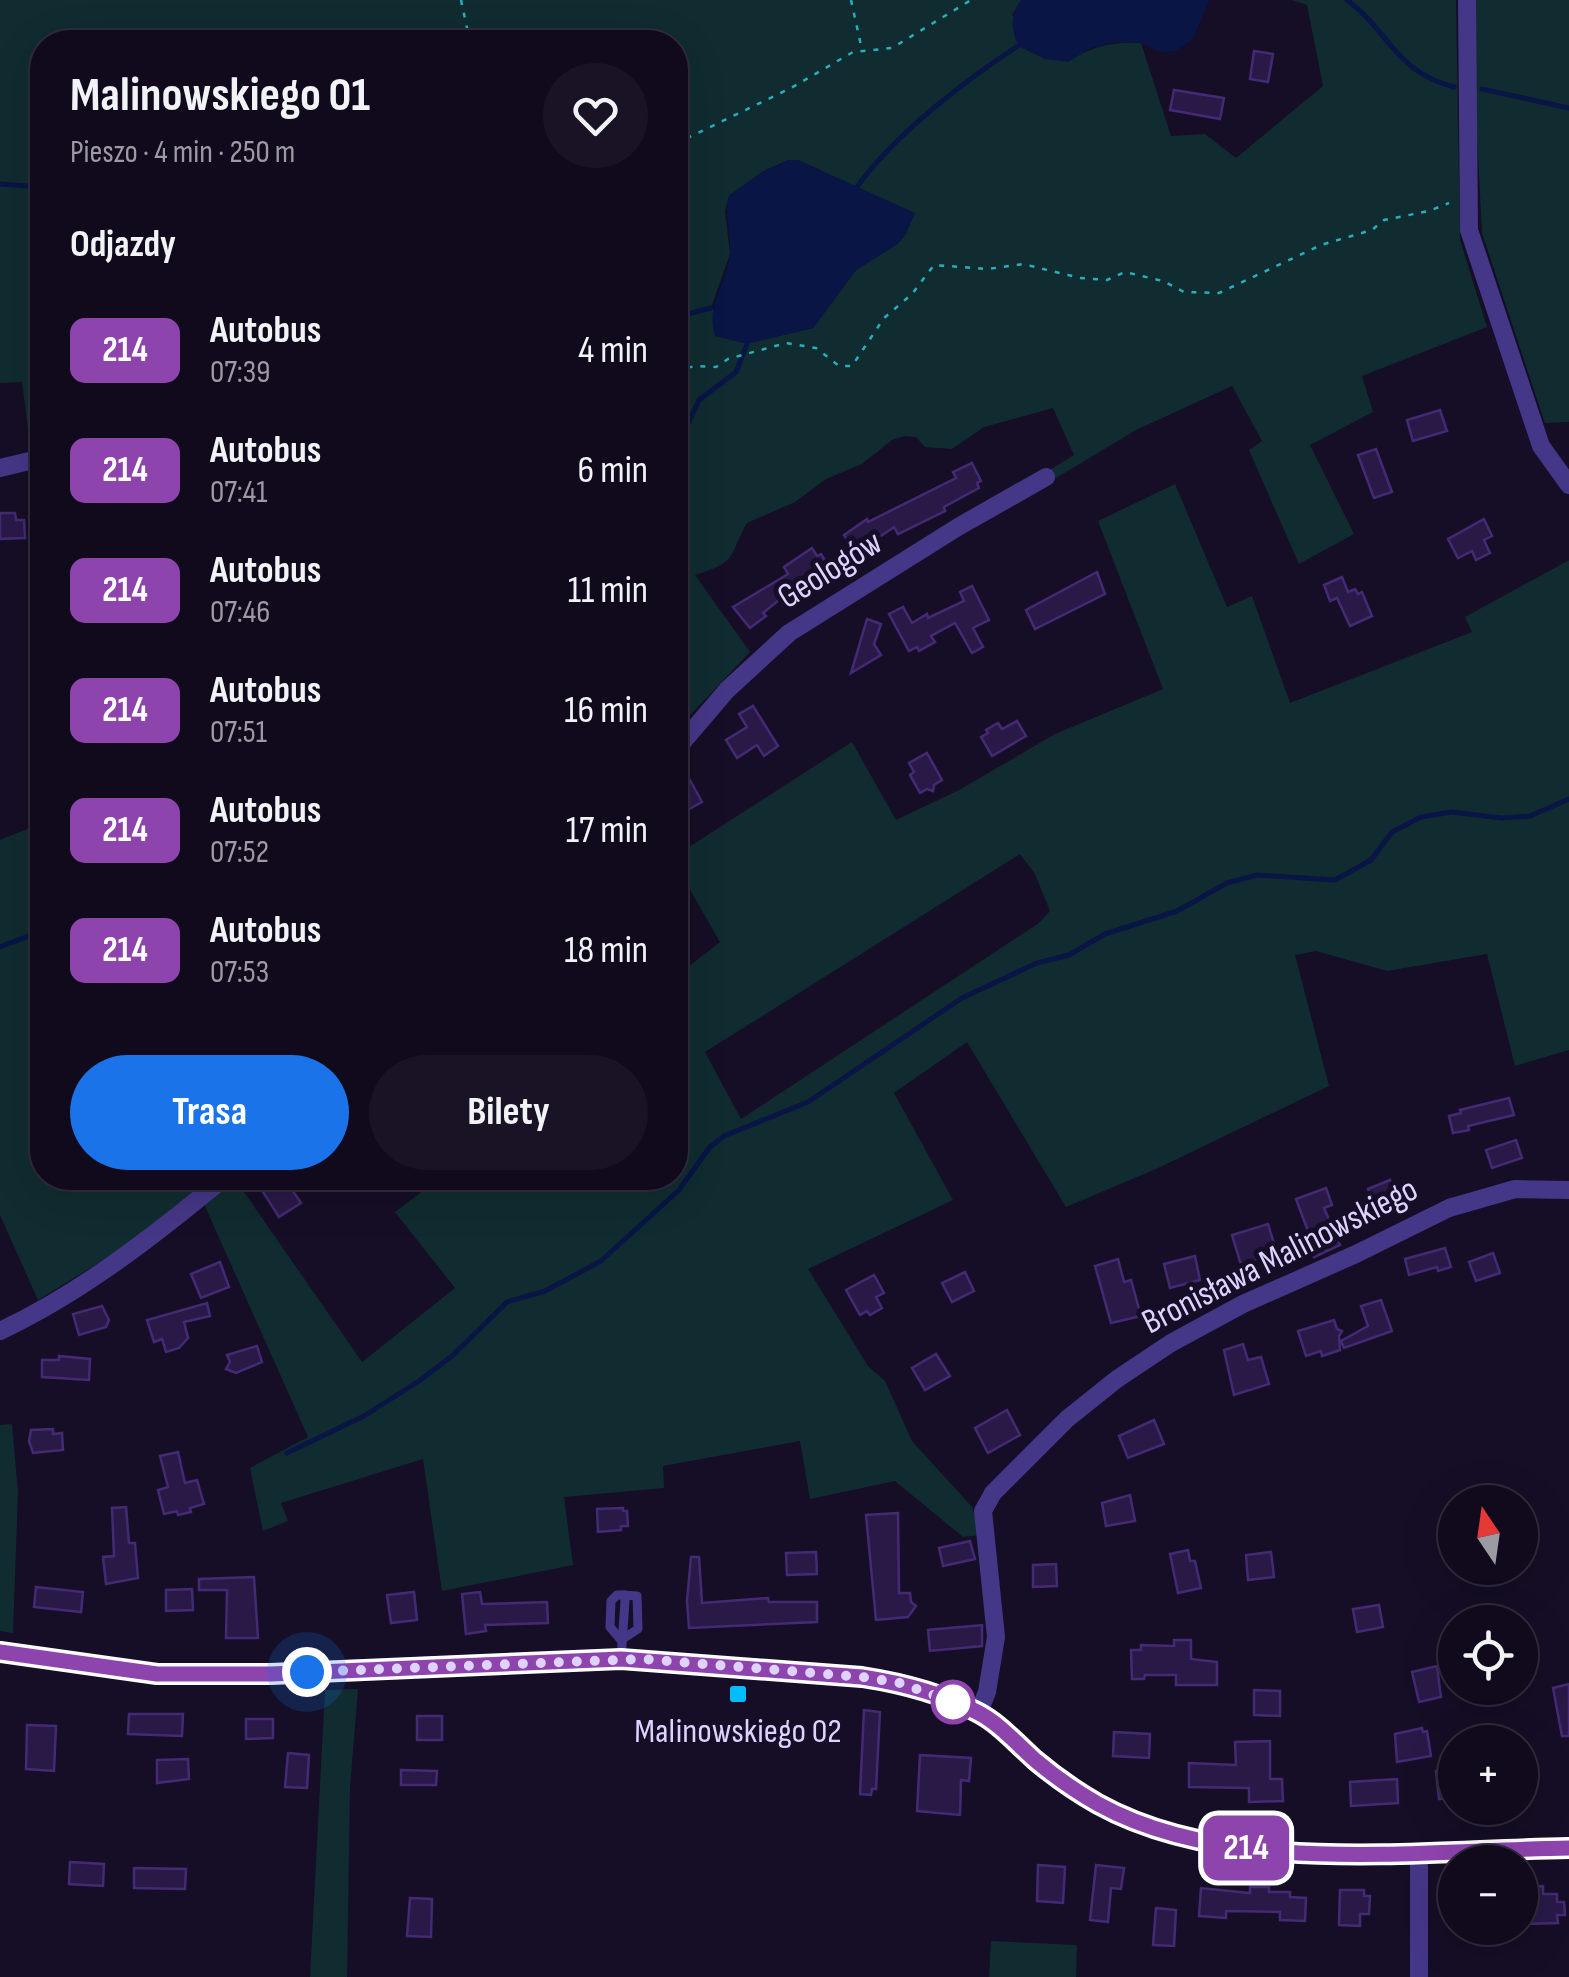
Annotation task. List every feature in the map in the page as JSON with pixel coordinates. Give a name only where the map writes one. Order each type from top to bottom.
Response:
[{"type":"street","points":[[1467,0],[1469,230],[1541,446],[1569,485]]},
{"type":"street","points":[[0,468],[30,461]]},
{"type":"street","name":"Geologów","points":[[688,736],[727,690],[788,633],[1046,477]]},
{"type":"street","name":"Bronisława Malinowskiego","points":[[980,1712],[996,1637],[983,1511],[993,1492],[1067,1419],[1144,1361],[1242,1304],[1449,1208],[1515,1189],[1569,1190]]},
{"type":"street","points":[[0,1331],[118,1260],[208,1190]]},
{"type":"street","points":[[0,1652],[157,1674],[271,1674],[621,1649],[862,1677],[900,1683],[980,1712],[1038,1763],[1098,1804],[1198,1841],[1262,1850],[1419,1852],[1569,1848]]},
{"type":"street","points":[[1419,1852],[1419,1977]]},
{"type":"lane","points":[[617,1595],[637,1596],[638,1629],[621,1649],[610,1627],[611,1601],[617,1595]]},
{"type":"path","points":[[461,0],[467,30]]},
{"type":"path","points":[[851,0],[862,52]]},
{"type":"path","points":[[688,138],[854,52],[892,48],[970,0]]},
{"type":"path","points":[[688,368],[716,367],[728,359],[786,343],[816,348],[839,366],[852,366],[884,318],[912,294],[934,265],[988,269],[1023,264],[1106,280],[1125,272],[1163,281],[1184,292],[1219,293],[1321,245],[1372,230],[1384,220],[1429,211],[1469,194]]},
{"type":"green space","points":[[0,0],[1021,0],[1012,15],[1067,61],[1103,46],[1141,43],[1171,136],[1205,134],[1236,158],[1323,86],[1307,5],[1291,0],[1456,0],[1460,240],[1487,327],[1362,376],[1373,412],[1310,445],[1354,534],[1299,564],[1249,450],[1262,441],[1232,386],[1136,430],[1051,481],[1048,471],[1074,455],[1053,408],[984,427],[952,449],[925,447],[916,437],[904,436],[892,440],[862,464],[826,479],[795,502],[747,523],[725,562],[695,575],[750,652],[688,717],[688,30],[30,30],[30,444],[22,382],[0,383]],"holes":[[[788,160],[818,169],[906,234],[856,270],[813,328],[766,339],[711,308],[730,254],[725,211],[729,196],[762,172]]]},
{"type":"green space","points":[[1476,0],[1569,0],[1569,422],[1545,423],[1482,233],[1475,97]]},
{"type":"green space","points":[[1175,484],[1227,607],[1252,596],[1290,703],[1472,632],[1465,617],[1569,560],[1569,1050],[1515,1066],[1487,954],[1387,971],[1316,951],[1295,955],[1329,1086],[1156,1169],[1066,1207],[967,1042],[894,1093],[953,1200],[808,1269],[868,1366],[885,1381],[912,1441],[972,1507],[980,1535],[963,1537],[895,1481],[810,1499],[800,1441],[663,1466],[664,1488],[564,1497],[573,1565],[442,1591],[423,1459],[281,1503],[288,1521],[263,1531],[250,1468],[308,1437],[204,1204],[221,1190],[243,1190],[362,1362],[455,1288],[395,1212],[424,1190],[688,1190],[688,967],[720,942],[688,887],[688,848],[852,742],[896,820],[961,789],[1055,734],[1163,689],[1098,521]],"holes":[[[1020,854],[1035,874],[1050,911],[1039,923],[741,1119],[705,1052]]]},
{"type":"green space","points":[[30,828],[30,1190],[201,1190],[126,1246],[38,1300],[0,1215],[0,840]]},
{"type":"green space","points":[[12,1424],[18,1492],[13,1633],[0,1631],[0,1425]]},
{"type":"green space","points":[[358,1689],[350,1788],[347,1977],[310,1977],[325,1690]]},
{"type":"green space","points":[[991,1941],[1077,1945],[1076,1977],[989,1977]]},
{"type":"shaded area","points":[[1021,0],[1209,0],[1193,39],[1176,51],[1160,52],[1141,43],[1118,42],[1091,48],[1068,62],[1045,59],[1018,46],[1013,22]]},
{"type":"shaded area","points":[[788,160],[798,160],[915,213],[898,244],[856,270],[813,328],[747,344],[715,336],[713,314],[730,252],[729,196],[762,172]]},
{"type":"building","points":[[1254,51],[1273,54],[1268,82],[1250,79]]},
{"type":"building","points":[[1174,90],[1224,98],[1220,119],[1170,110]]},
{"type":"building","points":[[1440,410],[1447,431],[1413,441],[1407,420]]},
{"type":"building","points":[[1376,449],[1392,492],[1374,498],[1358,455]]},
{"type":"building","points":[[972,463],[981,481],[977,483],[979,488],[944,507],[945,511],[898,534],[894,527],[856,553],[844,535],[867,519],[868,522],[956,478],[953,472]]},
{"type":"building","points":[[0,513],[15,513],[16,520],[24,520],[25,538],[0,539]]},
{"type":"building","points":[[1484,519],[1492,536],[1484,540],[1490,553],[1476,560],[1472,551],[1458,558],[1448,539]]},
{"type":"building","points":[[812,548],[830,568],[798,589],[796,586],[750,628],[733,607],[788,574],[784,567]]},
{"type":"building","points":[[1097,572],[1105,594],[1035,629],[1026,610]]},
{"type":"building","points":[[1342,577],[1348,592],[1362,592],[1372,616],[1350,626],[1337,598],[1330,601],[1324,585]]},
{"type":"building","points":[[972,586],[989,620],[973,628],[983,647],[972,653],[955,623],[931,636],[935,642],[919,651],[917,647],[909,651],[889,614],[903,607],[912,623],[927,614],[928,618],[964,601],[960,592]]},
{"type":"building","points":[[867,619],[881,624],[874,644],[881,655],[851,673]]},
{"type":"building","points":[[753,706],[778,746],[764,756],[757,745],[737,758],[726,740],[747,727],[739,714]]},
{"type":"building","points":[[1017,721],[1026,736],[992,756],[981,737],[988,733],[986,730],[998,723],[1002,729]]},
{"type":"building","points":[[927,753],[942,780],[934,785],[933,791],[920,793],[910,775],[914,772],[909,763]]},
{"type":"building","points":[[688,781],[702,802],[688,810]]},
{"type":"building","points":[[1509,1098],[1514,1115],[1453,1133],[1449,1116]]},
{"type":"building","points":[[1516,1140],[1522,1158],[1492,1168],[1486,1150]]},
{"type":"building","points":[[1390,1180],[1398,1200],[1376,1209],[1368,1189]]},
{"type":"building","points":[[1326,1188],[1332,1205],[1324,1208],[1340,1245],[1314,1257],[1303,1233],[1308,1231],[1296,1199]]},
{"type":"building","points":[[292,1190],[301,1203],[279,1217],[263,1192]]},
{"type":"building","points":[[1268,1224],[1276,1250],[1241,1265],[1232,1235]]},
{"type":"building","points":[[1445,1248],[1451,1267],[1409,1275],[1405,1259]]},
{"type":"building","points":[[1493,1253],[1500,1273],[1476,1281],[1469,1262]]},
{"type":"building","points":[[1195,1256],[1200,1280],[1170,1288],[1164,1264]]},
{"type":"building","points":[[1118,1259],[1124,1282],[1131,1280],[1141,1316],[1111,1323],[1095,1266]]},
{"type":"building","points":[[220,1262],[229,1287],[201,1298],[191,1274]]},
{"type":"building","points":[[965,1272],[974,1291],[952,1302],[942,1283]]},
{"type":"building","points":[[874,1275],[884,1293],[876,1297],[882,1308],[870,1315],[867,1311],[860,1315],[846,1290]]},
{"type":"building","points":[[1381,1300],[1392,1331],[1344,1348],[1341,1341],[1368,1326],[1361,1306]]},
{"type":"building","points":[[207,1303],[210,1316],[184,1322],[188,1338],[179,1348],[166,1352],[162,1339],[154,1342],[147,1320]]},
{"type":"building","points":[[102,1306],[109,1320],[106,1327],[79,1335],[73,1314]]},
{"type":"building","points":[[1334,1320],[1342,1331],[1340,1350],[1306,1356],[1298,1331]]},
{"type":"building","points":[[1243,1344],[1248,1360],[1261,1357],[1269,1384],[1234,1395],[1224,1350]]},
{"type":"building","points":[[257,1346],[262,1362],[236,1373],[226,1369],[230,1362],[227,1355]]},
{"type":"building","points":[[936,1354],[950,1376],[925,1390],[912,1368]]},
{"type":"building","points":[[59,1356],[90,1359],[89,1380],[42,1377],[42,1360],[59,1360]]},
{"type":"building","points":[[1007,1410],[1020,1435],[988,1453],[975,1428]]},
{"type":"building","points":[[1154,1420],[1164,1444],[1128,1458],[1119,1436]]},
{"type":"building","points":[[53,1429],[53,1434],[62,1433],[63,1450],[33,1453],[31,1430]]},
{"type":"building","points":[[178,1452],[185,1483],[197,1480],[204,1504],[190,1508],[191,1512],[164,1514],[158,1490],[168,1487],[160,1456]]},
{"type":"building","points":[[1130,1495],[1135,1521],[1106,1526],[1102,1503]]},
{"type":"building","points":[[126,1507],[129,1543],[135,1543],[138,1578],[106,1584],[103,1557],[114,1556],[112,1508]]},
{"type":"building","points":[[597,1509],[627,1511],[628,1526],[598,1532]]},
{"type":"building","points":[[898,1513],[899,1593],[910,1593],[916,1606],[908,1617],[876,1620],[866,1515]]},
{"type":"building","points":[[970,1541],[975,1559],[943,1566],[939,1548]]},
{"type":"building","points":[[1188,1550],[1190,1561],[1195,1561],[1201,1588],[1178,1593],[1170,1554]]},
{"type":"building","points":[[816,1552],[817,1574],[787,1575],[786,1553]]},
{"type":"building","points":[[1271,1552],[1274,1577],[1248,1580],[1246,1555]]},
{"type":"building","points":[[691,1557],[699,1557],[702,1603],[768,1598],[769,1602],[817,1602],[817,1622],[689,1628]]},
{"type":"building","points":[[1056,1564],[1057,1586],[1033,1587],[1033,1565]]},
{"type":"building","points":[[254,1577],[258,1638],[226,1638],[227,1590],[199,1590],[199,1579]]},
{"type":"building","points":[[36,1587],[83,1592],[81,1612],[34,1607]]},
{"type":"building","points":[[192,1589],[193,1610],[166,1611],[166,1590]]},
{"type":"building","points":[[414,1592],[417,1620],[391,1623],[387,1595]]},
{"type":"building","points":[[480,1592],[482,1604],[547,1602],[548,1623],[485,1625],[486,1631],[466,1634],[462,1594]]},
{"type":"building","points":[[1379,1605],[1383,1627],[1357,1632],[1353,1609]]},
{"type":"building","points":[[982,1625],[982,1646],[930,1651],[928,1630]]},
{"type":"building","points":[[1174,1640],[1191,1640],[1191,1659],[1217,1662],[1217,1685],[1176,1685],[1176,1675],[1132,1679],[1131,1650],[1141,1650],[1141,1645],[1174,1646]]},
{"type":"building","points":[[1437,1666],[1438,1698],[1419,1702],[1412,1672]]},
{"type":"building","points":[[1569,1684],[1569,1736],[1562,1736],[1553,1688]]},
{"type":"building","points":[[1254,1690],[1280,1691],[1280,1716],[1254,1715]]},
{"type":"building","points":[[864,1710],[880,1712],[876,1789],[872,1789],[871,1795],[860,1794]]},
{"type":"building","points":[[129,1714],[183,1714],[182,1736],[128,1734]]},
{"type":"building","points":[[417,1716],[442,1716],[442,1740],[417,1740]]},
{"type":"building","points":[[246,1719],[273,1719],[273,1738],[246,1739]]},
{"type":"building","points":[[27,1725],[56,1726],[54,1771],[26,1769]]},
{"type":"building","points":[[1422,1728],[1427,1731],[1431,1756],[1397,1762],[1395,1734]]},
{"type":"building","points":[[1114,1732],[1150,1734],[1149,1758],[1113,1756]]},
{"type":"building","points":[[1270,1741],[1270,1779],[1282,1779],[1283,1801],[1249,1802],[1249,1788],[1189,1787],[1189,1763],[1236,1765],[1235,1742]]},
{"type":"building","points":[[288,1753],[309,1755],[307,1788],[285,1787]]},
{"type":"building","points":[[920,1755],[971,1758],[969,1781],[961,1780],[960,1815],[917,1811]]},
{"type":"building","points":[[188,1759],[189,1779],[157,1783],[157,1760]]},
{"type":"building","points":[[401,1770],[437,1771],[436,1785],[401,1785]]},
{"type":"building","points":[[1397,1779],[1398,1803],[1351,1806],[1350,1782]]},
{"type":"building","points":[[70,1862],[104,1864],[103,1886],[69,1884]]},
{"type":"building","points":[[1038,1865],[1065,1867],[1063,1903],[1037,1901]]},
{"type":"building","points":[[1096,1865],[1124,1868],[1121,1889],[1111,1888],[1108,1922],[1090,1920]]},
{"type":"building","points":[[134,1868],[186,1869],[185,1889],[134,1888]]},
{"type":"building","points":[[1538,1886],[1543,1886],[1543,1894],[1557,1894],[1557,1902],[1564,1902],[1565,1915],[1557,1915],[1558,1923],[1538,1924]]},
{"type":"building","points":[[1250,1887],[1269,1887],[1269,1892],[1290,1892],[1290,1897],[1306,1898],[1305,1921],[1280,1920],[1280,1912],[1226,1911],[1226,1918],[1199,1916],[1201,1888],[1250,1893]]},
{"type":"building","points":[[1340,1890],[1364,1890],[1364,1896],[1370,1896],[1369,1914],[1360,1914],[1360,1926],[1339,1925]]},
{"type":"building","points":[[410,1898],[432,1899],[431,1937],[407,1936]]},
{"type":"building","points":[[1156,1908],[1176,1910],[1174,1946],[1153,1945]]},
{"type":"waterway","points":[[1347,0],[1405,61],[1434,80],[1454,87]]},
{"type":"waterway","points":[[857,187],[890,148],[931,110],[1018,46]]},
{"type":"waterway","points":[[1482,89],[1569,108]]},
{"type":"waterway","points":[[0,184],[30,186]]},
{"type":"waterway","points":[[688,314],[711,308]]},
{"type":"waterway","points":[[688,424],[699,400],[736,372],[747,344]]},
{"type":"waterway","points":[[688,1177],[709,1148],[724,1136],[808,1102],[962,998],[1037,963],[1069,955],[1105,934],[1177,911],[1227,883],[1257,875],[1335,880],[1371,860],[1392,832],[1421,817],[1452,812],[1501,818],[1530,816],[1569,799]]},
{"type":"waterway","points":[[0,947],[30,936]]},
{"type":"waterway","points":[[287,1453],[364,1416],[419,1381],[452,1356],[507,1302],[545,1291],[601,1261],[679,1190]]},
{"type":"bus line","name":"214","points":[[0,1652],[157,1674],[271,1674],[643,1659],[862,1677],[900,1683],[980,1712],[1038,1763],[1098,1804],[1198,1841],[1262,1850],[1350,1852],[1569,1848]]},
{"type":"place","name":"Malinowskiego 02","points":[[738,1694]]},
{"type":"route","points":[[307,1672],[643,1659],[862,1677],[900,1683],[953,1702]]}]
